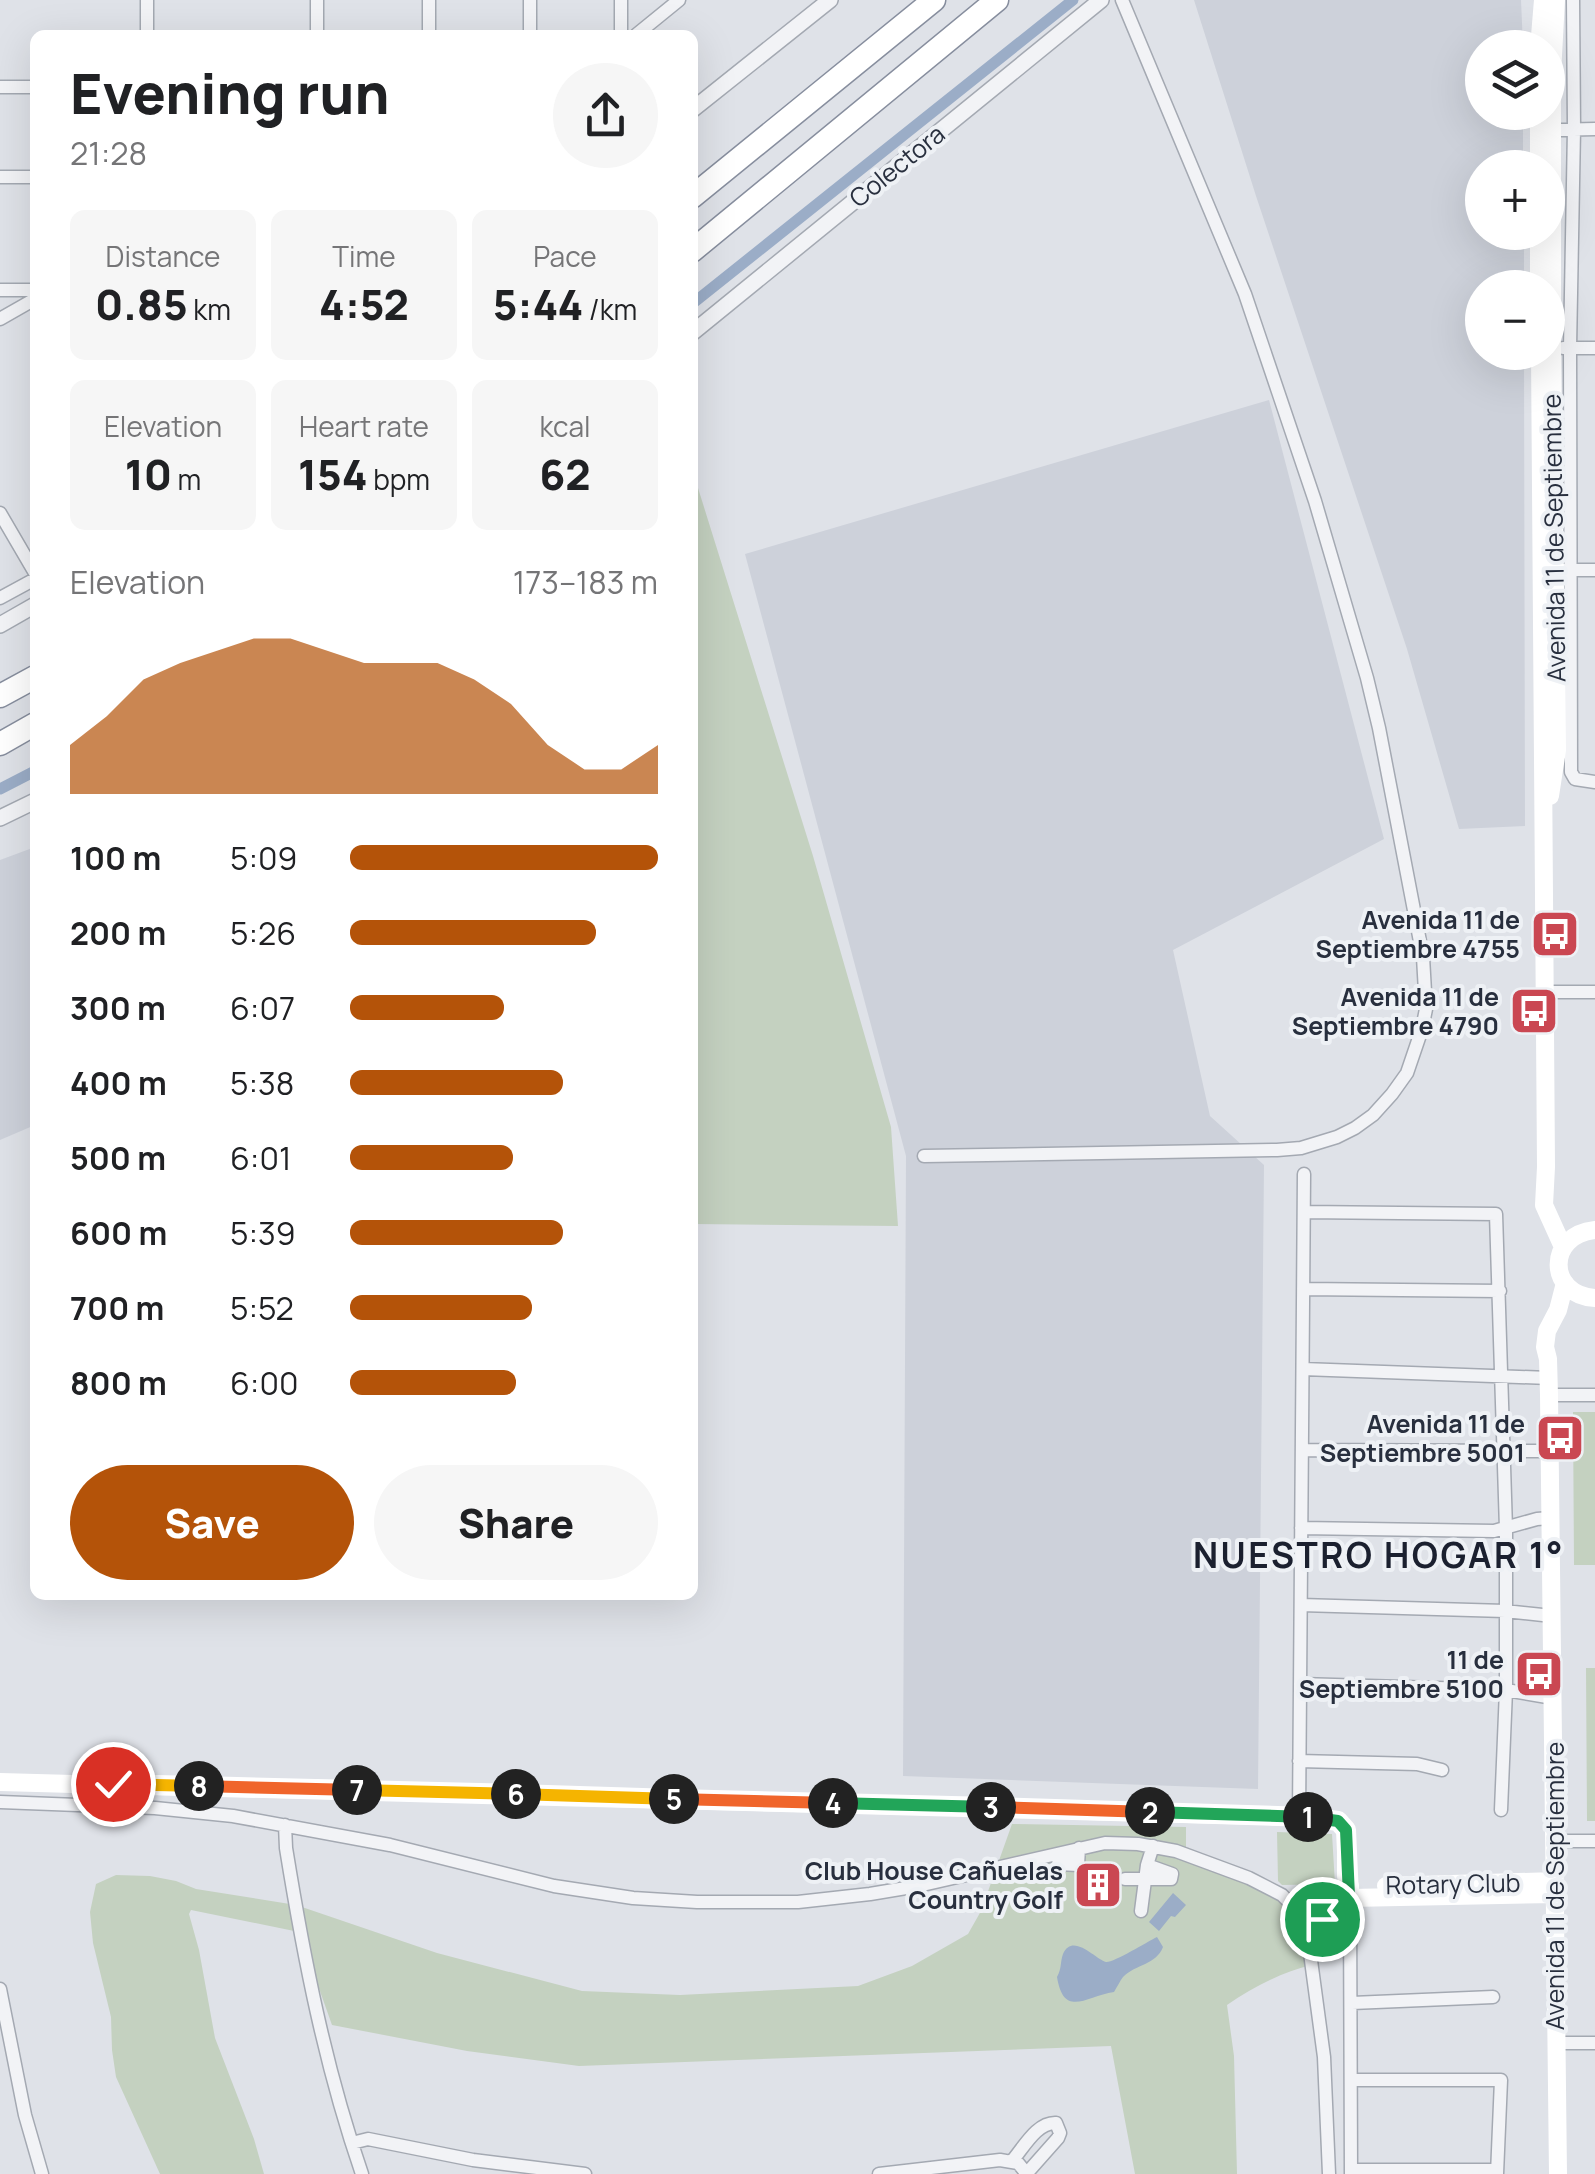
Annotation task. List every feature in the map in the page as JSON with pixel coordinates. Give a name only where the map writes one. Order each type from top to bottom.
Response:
[{"type":"highway","points":[[858,62],[920,0]]},
{"type":"highway","points":[[698,192],[934,0]]},
{"type":"highway","points":[[698,246],[997,0]]},
{"type":"highway","points":[[0,696],[30,680]]},
{"type":"highway","points":[[0,744],[30,727]]},
{"type":"main road","points":[[1540,30],[1542,0]]},
{"type":"main road","name":"Avenida 11 de Septiembre","points":[[1554,30],[1556,0]]},
{"type":"main road","name":"Avenida 11 de Septiembre","points":[[1552,130],[1552,270]]},
{"type":"main road","name":"Avenida 11 de Septiembre","points":[[1542,835],[1557,750],[1552,370]]},
{"type":"main road","name":"Avenida 11 de Septiembre","points":[[1546,1167],[1542,784],[1555,570]]},
{"type":"main road","points":[[1546,1167],[1549,1192],[1559,1214],[1587,1231]]},
{"type":"main road","points":[[1546,1167],[1544,1204],[1563,1247]]},
{"type":"main road","points":[[1587,1231],[1570,1238],[1563,1247],[1559,1269],[1565,1284],[1579,1295],[1592,1298]]},
{"type":"main road","points":[[1549,1377],[1544,1346],[1565,1284]]},
{"type":"main road","points":[[1549,1377],[1560,1323],[1577,1304],[1592,1298]]},
{"type":"main road","name":"Avenida 11 de Septiembre","points":[[1549,1377],[1558,2174]]},
{"type":"main road","points":[[0,1782],[1300,1816],[1331,1819],[1343,1825],[1350,1895]]},
{"type":"main road","name":"Rotary Club","points":[[1350,1895],[1555,1888]]},
{"type":"street","points":[[147,0],[147,30]]},
{"type":"street","points":[[316,0],[316,30]]},
{"type":"street","points":[[429,0],[429,30]]},
{"type":"street","points":[[530,0],[530,30]]},
{"type":"street","points":[[620,30],[621,0]]},
{"type":"street","points":[[642,30],[679,0]]},
{"type":"street","points":[[698,105],[830,0]]},
{"type":"street","name":"Colectora","points":[[698,328],[1102,0]]},
{"type":"street","points":[[924,1156],[1277,1150],[1319,1143],[1355,1128],[1392,1094],[1415,1054],[1426,1009],[1423,956],[1379,728],[1315,501],[1245,294],[1122,0]]},
{"type":"street","points":[[1560,270],[1574,129],[1573,0]]},
{"type":"street","points":[[0,86],[30,87]]},
{"type":"street","points":[[1565,129],[1595,129]]},
{"type":"street","points":[[0,176],[30,177]]},
{"type":"street","points":[[0,290],[30,290]]},
{"type":"street","points":[[0,319],[30,302]]},
{"type":"street","points":[[1565,349],[1595,348]]},
{"type":"street","points":[[1552,370],[1555,570],[1570,772],[1574,779],[1595,782]]},
{"type":"street","points":[[0,513],[30,567]]},
{"type":"street","points":[[1555,570],[1595,570]]},
{"type":"street","points":[[0,598],[30,579]]},
{"type":"street","points":[[0,625],[30,609]]},
{"type":"street","points":[[0,818],[30,804]]},
{"type":"street","points":[[1544,992],[1595,992]]},
{"type":"street","points":[[1300,1816],[1304,1174]]},
{"type":"street","points":[[1304,1212],[1496,1214],[1506,1529],[1501,1810]]},
{"type":"street","points":[[1304,1290],[1500,1291]]},
{"type":"street","points":[[1303,1370],[1549,1377],[1595,1395]]},
{"type":"street","points":[[1302,1450],[1550,1451]]},
{"type":"street","points":[[1302,1528],[1494,1531],[1550,1518]]},
{"type":"street","points":[[1302,1604],[1552,1616]]},
{"type":"street","points":[[1300,1684],[1506,1690],[1553,1698]]},
{"type":"street","points":[[1299,1761],[1417,1764],[1442,1770]]},
{"type":"street","points":[[0,1802],[155,1808],[232,1816],[390,1846],[554,1886],[633,1898],[717,1903],[798,1902],[870,1894],[1078,1852],[1105,1843],[1153,1846],[1195,1857],[1282,1895],[1303,1919],[1324,2057],[1330,2174]]},
{"type":"street","points":[[286,1825],[286,1848],[319,2028],[362,2174]]},
{"type":"street","points":[[1555,1841],[1595,1841]]},
{"type":"street","points":[[1141,1911],[1153,1846]]},
{"type":"street","points":[[1125,1879],[1147,1872]]},
{"type":"street","points":[[1303,1919],[1311,1904],[1350,1895],[1352,2002],[1351,2080],[1352,2172],[1497,2172],[1500,2080],[1351,2080]]},
{"type":"street","points":[[1303,1919],[1350,1918]]},
{"type":"street","points":[[1,1996],[25,2114],[42,2174]]},
{"type":"street","points":[[1352,2002],[1494,1997]]},
{"type":"street","points":[[1556,2043],[1595,2043]]},
{"type":"street","points":[[879,2174],[1012,2160],[1027,2174],[1058,2138],[1056,2123],[1046,2123],[1012,2160]]},
{"type":"street","points":[[352,2143],[368,2139],[474,2160],[585,2174]]},
{"type":"shaded area","points":[[1194,0],[1521,0],[1522,30],[1465,30],[1465,130],[1523,130],[1523,150],[1465,150],[1465,250],[1524,250],[1524,270],[1465,270],[1465,370],[1524,370],[1525,826],[1459,829],[1407,649]]},
{"type":"shaded area","points":[[1269,400],[1384,839],[1173,950],[1210,1116],[1264,1165],[1258,1789],[903,1776],[906,1156],[745,554]]},
{"type":"shaded area","points":[[30,849],[30,1127],[0,1140],[0,860]]},
{"type":"green space","points":[[698,488],[813,856],[891,1127],[898,1226],[698,1224]]},
{"type":"green space","points":[[1573,1412],[1595,1412],[1595,1565],[1574,1565]]},
{"type":"green space","points":[[1586,1668],[1595,1668],[1595,1821],[1587,1821]]},
{"type":"green space","points":[[1012,1824],[1186,1827],[1186,1847],[1290,1902],[1312,1965],[1268,1981],[1227,2005],[1234,2056],[1237,2174],[1135,2174],[1111,2046],[579,2066],[467,2051],[332,2025],[299,1932],[191,1910],[215,2038],[264,2174],[160,2174],[116,2077],[111,2017],[93,1943],[90,1912],[96,1884],[116,1875],[150,1876],[196,1889],[296,1905],[437,1953],[582,1991],[680,1995],[858,1986],[912,1966],[968,1934],[981,1911]]},
{"type":"green space","points":[[1277,1832],[1332,1834],[1335,1884],[1282,1885],[1278,1881]]},
{"type":"water","points":[[1173,1893],[1186,1905],[1159,1931],[1149,1922]]},
{"type":"water","points":[[1157,1937],[1163,1947],[1160,1953],[1123,1977],[1114,1992],[1078,2002],[1065,1998],[1060,1990],[1057,1977],[1067,1948],[1078,1946],[1106,1962]]},
{"type":"waterway","points":[[698,299],[1073,0]]},
{"type":"waterway","points":[[0,789],[30,774]]},
{"type":"place","name":"Avenida 11 de Septiembre 4755","points":[[1555,934]]},
{"type":"place","name":"Avenida 11 de Septiembre 4790","points":[[1534,1011]]},
{"type":"place","name":"Avenida 11 de Septiembre 5001","points":[[1560,1438]]},
{"type":"place","name":"11 de Septiembre 5100","points":[[1539,1674]]},
{"type":"place","name":"Club House Cañuelas Country Golf","points":[[1098,1885]]},
{"type":"district","name":"NUESTRO HOGAR 1°","points":[[1379,1556]]},
{"type":"route","points":[[113,1784],[1331,1819],[1346,1830],[1350,1918],[1322,1919]]}]
